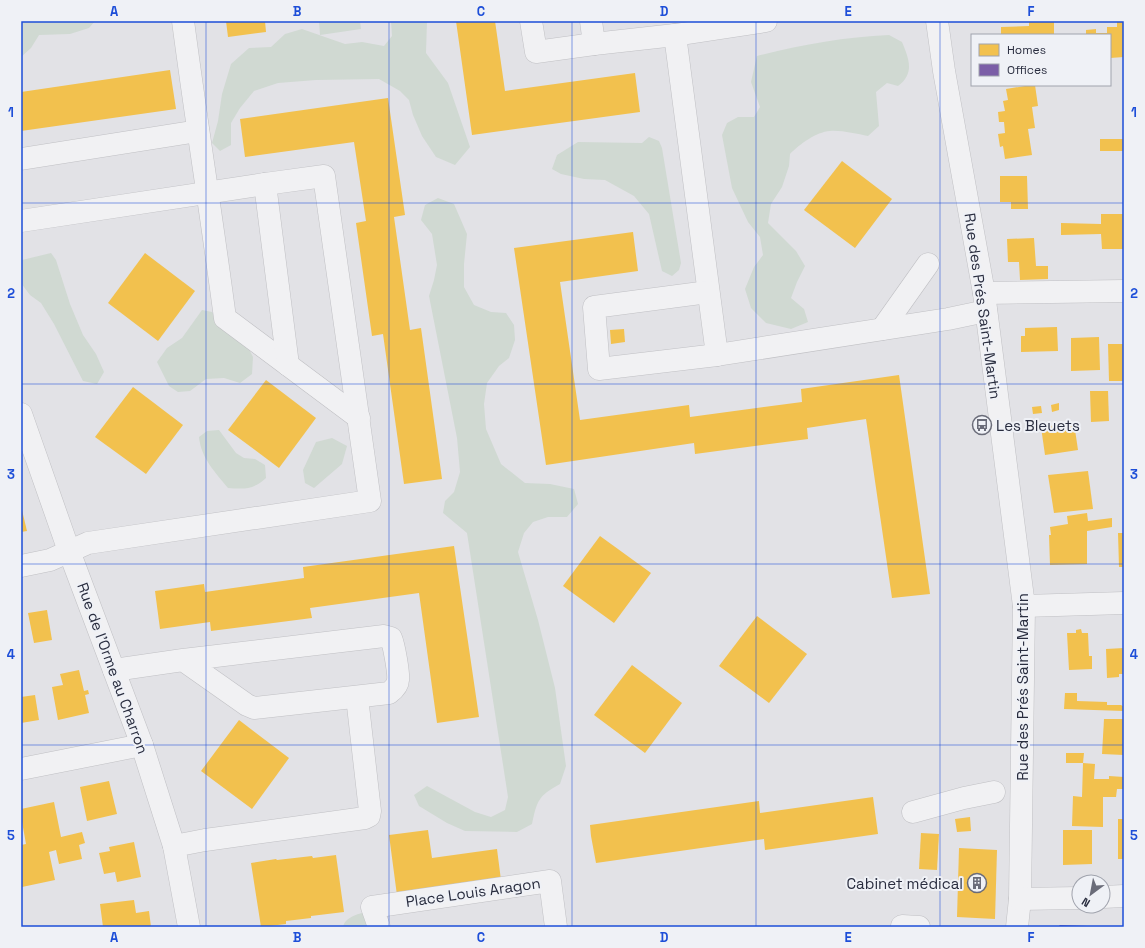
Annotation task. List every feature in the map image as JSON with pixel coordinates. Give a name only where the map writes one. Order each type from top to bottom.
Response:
[{"type":"street","points":[[183,21],[225,318],[359,418]]},
{"type":"street","points":[[531,21],[536,52],[594,44],[662,31],[766,21]]},
{"type":"street","points":[[591,21],[594,44]]},
{"type":"street","name":"Rue des Prés Saint-Martin","points":[[937,21],[944,71],[985,302],[1024,606],[1020,899],[1018,927]]},
{"type":"street","points":[[662,31],[708,292],[717,355]]},
{"type":"street","points":[[21,160],[198,131]]},
{"type":"street","points":[[21,222],[324,176],[370,501],[88,543],[50,560],[21,566]]},
{"type":"street","points":[[265,184],[288,365]]},
{"type":"street","points":[[882,329],[928,264]]},
{"type":"street","points":[[708,292],[594,307],[599,368],[717,355],[882,329],[985,302],[1008,294],[1124,291]]},
{"type":"street","name":"Rue de l'Orme au Charron","points":[[21,414],[69,551],[142,745],[174,846],[189,927]]},
{"type":"street","points":[[1024,606],[1124,603]]},
{"type":"street","points":[[114,670],[183,660],[384,636],[391,638],[394,645],[398,680],[395,688],[389,693],[254,708],[247,705],[183,660]]},
{"type":"street","points":[[174,846],[205,840],[365,818],[369,816],[370,811],[357,697]]},
{"type":"street","points":[[21,769],[142,745]]},
{"type":"street","points":[[913,812],[964,798],[994,792]]},
{"type":"street","name":"Place Louis Aragon","points":[[379,927],[372,907],[550,881],[556,927]]},
{"type":"street","points":[[1111,897],[1124,896]]},
{"type":"street","points":[[1020,899],[1071,898]]},
{"type":"shaded area","points":[[21,21],[95,21],[89,28],[70,34],[39,35],[31,48],[21,57]]},
{"type":"shaded area","points":[[319,21],[360,21],[361,29],[320,35]]},
{"type":"shaded area","points":[[391,21],[427,21],[426,53],[448,83],[470,147],[455,165],[436,157],[422,136],[413,115],[409,100],[400,91],[379,79],[316,80],[278,83],[254,91],[240,108],[231,123],[231,145],[220,151],[212,143],[218,121],[222,94],[231,64],[249,48],[271,47],[285,34],[302,29],[345,44],[362,42],[384,46],[392,36]]},
{"type":"shaded area","points":[[889,35],[902,42],[907,54],[909,71],[907,76],[898,86],[887,83],[876,92],[879,126],[868,136],[839,131],[825,132],[808,139],[790,154],[789,166],[782,187],[771,204],[768,223],[796,251],[805,266],[791,298],[804,309],[808,322],[791,329],[766,323],[751,308],[745,289],[754,267],[763,255],[760,237],[748,222],[732,188],[722,135],[727,123],[738,117],[754,117],[760,107],[751,82],[757,56],[822,42]]},
{"type":"shaded area","points":[[649,137],[659,141],[662,148],[681,263],[679,270],[672,276],[662,271],[649,214],[634,196],[605,180],[584,179],[561,174],[552,169],[557,155],[578,142],[642,143]]},
{"type":"shaded area","points":[[438,198],[454,204],[467,234],[464,264],[464,287],[474,305],[491,312],[506,313],[514,325],[515,340],[509,358],[499,366],[487,383],[484,404],[486,429],[501,464],[525,483],[550,484],[574,489],[578,504],[567,517],[548,517],[533,522],[524,533],[518,552],[538,620],[555,688],[566,766],[560,784],[547,792],[537,804],[532,824],[517,832],[465,831],[447,823],[419,806],[414,795],[427,786],[475,812],[491,817],[505,810],[508,797],[467,533],[443,513],[445,501],[454,492],[460,472],[457,438],[429,296],[437,265],[432,234],[421,220],[425,205]]},
{"type":"shaded area","points":[[51,253],[56,260],[70,304],[83,335],[96,354],[104,372],[97,384],[83,381],[54,324],[41,303],[30,295],[21,283],[22,260]]},
{"type":"shaded area","points":[[202,310],[212,312],[222,327],[246,343],[253,357],[252,374],[240,383],[224,378],[206,379],[190,391],[178,392],[169,386],[157,362],[167,348],[182,338]]},
{"type":"shaded area","points":[[219,430],[236,453],[244,458],[255,459],[265,465],[266,478],[252,487],[239,489],[228,488],[206,458],[200,445],[199,437],[207,431]]},
{"type":"shaded area","points":[[332,438],[347,446],[342,464],[314,488],[305,483],[303,470],[316,442]]},
{"type":"shaded area","points":[[366,912],[379,927],[343,927],[349,918]]},
{"type":"building: Homes","points":[[226,21],[265,21],[266,32],[228,37]]},
{"type":"building: Homes","points":[[456,21],[495,21],[505,91],[635,73],[640,112],[472,135]]},
{"type":"building: Homes","points":[[1029,21],[1054,21],[1054,34],[1001,34],[1001,27],[1029,26]]},
{"type":"building: Homes","points":[[1117,22],[1124,22],[1124,57],[1111,58],[1111,34],[1086,34],[1086,30],[1096,29],[1096,33],[1107,33],[1107,27],[1117,27]]},
{"type":"building: Homes","points":[[170,70],[176,109],[21,131],[21,92]]},
{"type":"building: Homes","points":[[1035,86],[1038,106],[1032,107],[1035,128],[1028,129],[1032,155],[1005,159],[1003,146],[1000,147],[998,134],[1005,133],[1004,122],[999,122],[998,112],[1005,111],[1003,101],[1008,100],[1006,89]]},
{"type":"building: Homes","points":[[388,98],[405,215],[394,217],[410,330],[421,328],[442,479],[404,484],[383,334],[372,336],[356,223],[366,221],[354,142],[245,157],[240,119]]},
{"type":"building: Homes","points":[[1100,139],[1124,139],[1124,151],[1100,151]]},
{"type":"building: Homes","points":[[842,161],[892,199],[855,248],[804,210]]},
{"type":"building: Homes","points":[[1000,176],[1027,176],[1028,209],[1011,209],[1011,202],[1000,202]]},
{"type":"building: Homes","points":[[1101,214],[1124,214],[1124,249],[1102,249],[1101,234],[1061,235],[1061,223],[1101,224]]},
{"type":"building: Homes","points":[[633,232],[638,271],[560,282],[580,420],[689,405],[690,417],[802,402],[801,389],[899,375],[930,594],[892,598],[866,419],[807,428],[808,439],[695,454],[694,443],[546,465],[514,248]]},
{"type":"building: Homes","points":[[1034,238],[1036,266],[1048,266],[1048,279],[1020,280],[1019,262],[1008,262],[1007,239]]},
{"type":"building: Homes","points":[[145,253],[195,291],[158,341],[108,303]]},
{"type":"building: Homes","points":[[1057,327],[1058,351],[1021,352],[1021,336],[1025,336],[1025,328]]},
{"type":"building: Homes","points":[[624,329],[625,342],[611,344],[610,330]]},
{"type":"building: Homes","points":[[1099,337],[1100,370],[1071,371],[1071,338]]},
{"type":"building: Homes","points":[[1108,344],[1124,344],[1124,381],[1109,381]]},
{"type":"building: Homes","points":[[266,380],[316,418],[279,468],[228,430]]},
{"type":"building: Homes","points":[[133,387],[183,425],[146,474],[95,437]]},
{"type":"building: Homes","points":[[1090,391],[1108,391],[1109,421],[1091,422]]},
{"type":"building: Homes","points":[[1059,403],[1059,410],[1052,412],[1051,405]]},
{"type":"building: Homes","points":[[1041,406],[1042,413],[1033,414],[1032,407]]},
{"type":"building: Homes","points":[[1074,423],[1078,450],[1045,455],[1041,427]]},
{"type":"building: Homes","points":[[1088,471],[1093,509],[1054,513],[1048,475]]},
{"type":"building: Homes","points":[[21,506],[27,531],[21,532]]},
{"type":"building: Homes","points":[[1087,513],[1088,521],[1112,518],[1112,527],[1087,531],[1087,564],[1050,565],[1050,527],[1068,524],[1067,516]]},
{"type":"building: Homes","points":[[1118,533],[1124,533],[1124,567],[1119,567]]},
{"type":"building: Homes","points":[[600,536],[651,573],[614,623],[563,586]]},
{"type":"building: Homes","points":[[454,546],[479,717],[437,723],[419,593],[310,608],[312,618],[211,631],[210,622],[160,629],[155,591],[204,584],[205,592],[304,578],[303,567]]},
{"type":"building: Homes","points":[[47,610],[52,640],[34,643],[28,613]]},
{"type":"building: Homes","points":[[757,616],[807,654],[769,703],[719,666]]},
{"type":"building: Homes","points":[[1081,629],[1082,633],[1088,633],[1089,656],[1092,656],[1092,669],[1069,670],[1067,633],[1076,633],[1076,630]]},
{"type":"building: Homes","points":[[1124,648],[1124,674],[1119,674],[1119,677],[1107,678],[1106,649]]},
{"type":"building: Homes","points":[[632,665],[682,703],[645,753],[594,715]]},
{"type":"building: Homes","points":[[79,670],[84,691],[88,690],[89,694],[85,695],[89,713],[58,720],[52,687],[63,685],[60,674]]},
{"type":"building: Homes","points":[[1065,693],[1077,693],[1077,701],[1107,702],[1107,705],[1121,705],[1124,707],[1124,711],[1064,709]]},
{"type":"building: Homes","points":[[35,695],[39,720],[21,723],[21,697]]},
{"type":"building: Homes","points":[[1104,719],[1124,719],[1124,755],[1102,754]]},
{"type":"building: Homes","points":[[239,720],[289,758],[252,809],[201,771]]},
{"type":"building: Homes","points":[[1066,753],[1084,753],[1083,763],[1066,763]]},
{"type":"building: Homes","points":[[1083,763],[1095,764],[1094,779],[1109,779],[1109,776],[1124,777],[1124,789],[1117,789],[1116,797],[1103,797],[1103,827],[1072,826],[1073,796],[1082,797]]},
{"type":"building: Homes","points":[[109,781],[117,814],[87,821],[80,787]]},
{"type":"building: Homes","points":[[873,797],[878,834],[765,850],[764,839],[596,863],[590,825],[759,801],[760,813]]},
{"type":"building: Homes","points":[[54,802],[61,837],[82,832],[85,843],[79,845],[82,859],[59,864],[56,850],[49,852],[55,880],[22,887],[21,845],[26,844],[21,809]]},
{"type":"building: Homes","points":[[970,817],[971,831],[957,832],[955,819]]},
{"type":"building: Homes","points":[[1118,819],[1124,819],[1124,859],[1118,859]]},
{"type":"building: Homes","points":[[428,830],[432,858],[497,849],[502,888],[398,903],[389,835]]},
{"type":"building: Homes","points":[[1063,830],[1092,830],[1092,864],[1063,865]]},
{"type":"building: Homes","points":[[921,833],[939,834],[937,870],[919,869]]},
{"type":"building: Homes","points":[[134,842],[141,877],[117,882],[115,872],[104,874],[99,853],[110,851],[109,847]]},
{"type":"building: Homes","name":"Cabinet médical","points":[[959,848],[997,850],[995,919],[957,917]]},
{"type":"building: Homes","points":[[336,855],[344,912],[311,916],[311,918],[286,921],[286,924],[261,927],[251,863],[276,859],[312,856],[313,858]]},
{"type":"building: Homes","points":[[134,900],[136,913],[149,911],[151,927],[103,927],[100,904]]},
{"type":"building: Offices","points":[[1060,925],[1087,926],[1087,927],[1058,927]]},
{"type":"place","name":"Les Bleuets","points":[[982,425]]},
{"type":"place","name":"Cabinet médical","points":[[977,883]]}]
